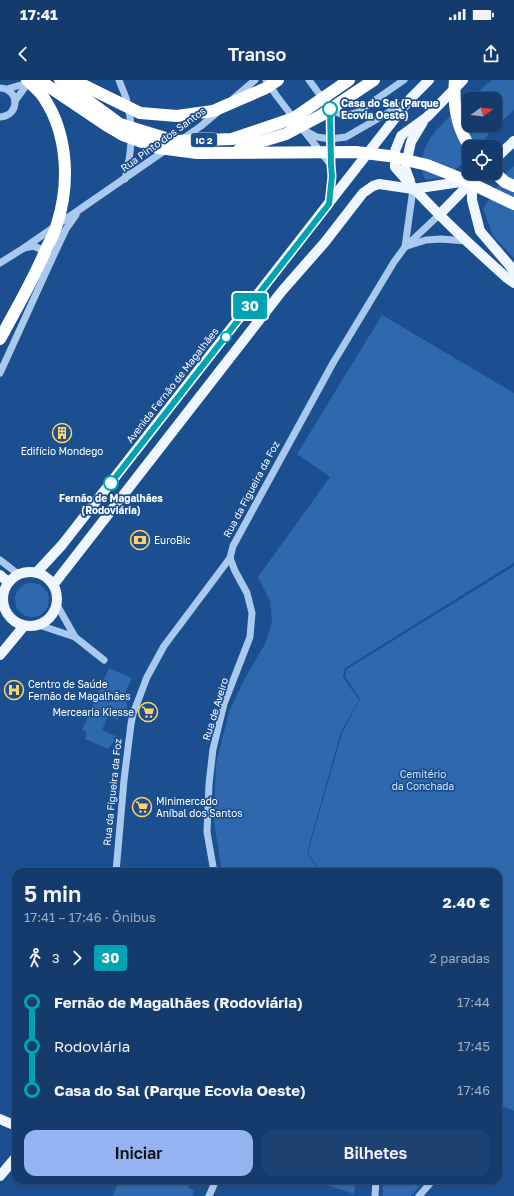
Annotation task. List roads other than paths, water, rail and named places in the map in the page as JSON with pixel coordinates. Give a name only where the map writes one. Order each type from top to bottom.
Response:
[{"type":"highway","name":"IC 2","points":[[60,80],[120,124],[175,141],[232,139],[294,118],[349,80]]},
{"type":"highway","points":[[72,80],[140,112],[177,116],[213,111],[266,88],[278,80]]},
{"type":"highway","name":"IC 2","points":[[32,81],[123,135],[159,148],[197,153],[228,152],[286,134],[320,116],[374,80]]},
{"type":"highway","points":[[455,80],[453,98],[457,117],[465,140]]},
{"type":"highway","points":[[0,339],[39,266],[57,224],[64,190],[64,160],[58,128],[49,105],[32,81]]},
{"type":"highway","points":[[228,152],[356,152],[389,156],[427,165],[462,178],[514,204]]},
{"type":"highway","points":[[502,179],[514,186]]},
{"type":"main road","name":"Avenida Fernão de Magalhães","points":[[37,572],[58,550],[81,521],[410,100],[430,80]]},
{"type":"main road","points":[[463,80],[426,117],[411,142],[405,168],[413,189],[466,241],[506,278],[514,283]]},
{"type":"main road","points":[[502,152],[514,141]]},
{"type":"main road","points":[[54,584],[282,291],[325,242],[363,193],[379,184],[413,189],[462,180]]},
{"type":"main road","name":"Rua da Figueira da Foz","points":[[439,215],[473,180]]},
{"type":"main road","points":[[475,180],[472,200],[480,231],[514,272]]},
{"type":"main road","points":[[24,572],[37,572],[49,578],[54,584],[58,594],[57,605],[54,614],[48,621],[32,627],[24,626],[2,611],[4,590],[8,582],[18,574],[24,572]]},
{"type":"main road","points":[[0,575],[8,582]]},
{"type":"main road","points":[[0,654],[24,626]]},
{"type":"main road","points":[[0,1119],[12,1124]]},
{"type":"main road","points":[[0,1176],[12,1162]]},
{"type":"street","points":[[114,80],[120,83],[126,96],[132,140],[130,160],[125,179]]},
{"type":"street","name":"Rua Pinto dos Santos","points":[[0,263],[79,211],[201,126],[255,80]]},
{"type":"street","points":[[266,80],[331,165],[331,140]]},
{"type":"street","points":[[309,80],[330,109],[345,116],[358,112],[404,80]]},
{"type":"street","points":[[3,87],[32,81]]},
{"type":"street","points":[[15,101],[32,81]]},
{"type":"street","points":[[0,117],[9,115],[15,106],[15,101],[11,92],[3,87]]},
{"type":"street","points":[[302,129],[317,137],[331,140],[346,137],[410,100]]},
{"type":"street","points":[[413,189],[405,247],[426,240],[441,239],[466,241]]},
{"type":"street","points":[[0,373],[66,229],[79,211]]},
{"type":"street","name":"Rua da Figueira da Foz","points":[[116,868],[124,780],[131,724],[133,714],[147,677],[164,646],[230,558],[233,546],[333,363],[394,262],[405,247],[439,215]]},
{"type":"street","points":[[24,248],[34,246],[46,252],[51,261]]},
{"type":"street","name":"Rua de Aveiro","points":[[213,868],[207,832],[209,784],[213,749],[224,704],[250,637],[252,613],[247,593],[230,558]]},
{"type":"street","points":[[0,560],[18,574]]},
{"type":"street","points":[[57,605],[75,637]]},
{"type":"street","points":[[39,625],[75,637],[104,660]]},
{"type":"street","points":[[209,1196],[214,1184]]},
{"type":"street","points":[[375,1196],[376,1184]]},
{"type":"street","points":[[419,1196],[430,1184]]},
{"type":"place","name":"Casa do Sal (Parque Ecovia Oeste)","points":[[330,109]]},
{"type":"place","name":"Edifício Mondego","points":[[62,433]]},
{"type":"place","name":"Fernão de Magalhães (Rodoviária)","points":[[111,483]]},
{"type":"place","name":"EuroBic","points":[[140,540]]},
{"type":"place","name":"Centro de Saúde Fernão de Magalhães","points":[[14,690]]},
{"type":"place","name":"Mercearia Kiesse","points":[[148,712]]},
{"type":"place","name":"Minimercado Aníbal dos Santos","points":[[142,807]]},
{"type":"park label","name":"Cemitério da Conchada","points":[[423,780]]}]
